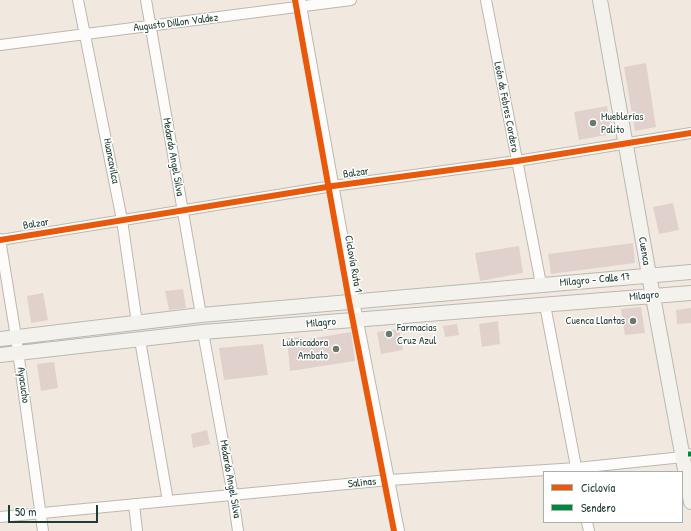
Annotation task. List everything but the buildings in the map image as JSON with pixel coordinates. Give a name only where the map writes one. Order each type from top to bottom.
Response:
[{"type":"main road","name":"Cuenca","points":[[600,0],[649,275],[686,456],[691,502]]},
{"type":"main road","name":"Milagro","points":[[649,275],[691,272]]},
{"type":"main road","name":"Milagro - Calle 17","points":[[541,284],[649,275]]},
{"type":"main road","name":"Milagro","points":[[0,339],[201,315],[541,284]]},
{"type":"main road","name":"Milagro","points":[[0,355],[203,332],[691,293]]},
{"type":"street","name":"Huancavilca","points":[[78,0],[86,33],[122,220],[137,323]]},
{"type":"street","name":"Medardo Angel Silva","points":[[146,0],[201,315]]},
{"type":"street","name":"Augusto Dillon Valdez","points":[[0,45],[151,26],[300,3],[351,0]]},
{"type":"street","name":"León de Febres Cordero","points":[[486,0],[541,284]]},
{"type":"street","points":[[300,3],[354,301],[398,531]]},
{"type":"street","name":"Balzar","points":[[0,240],[333,186],[517,161],[691,133]]},
{"type":"street","name":"Ayacucho","points":[[0,240],[16,337],[43,531]]},
{"type":"street","points":[[545,305],[577,470]]},
{"type":"street","name":"Medardo Angel Silva","points":[[203,332],[238,531]]},
{"type":"street","points":[[140,340],[168,501]]},
{"type":"street","name":"Salinas","points":[[558,471],[686,456]]},
{"type":"street","name":"Salinas","points":[[0,517],[389,480],[543,472]]},
{"type":"street","points":[[134,504],[137,531]]},
{"type":"cycle path","name":"Ciclovía Ruta 1","points":[[295,0],[349,301],[394,531]]},
{"type":"cycle path","points":[[0,240],[333,186],[517,161],[691,133]]},
{"type":"place","name":"Mueblerías Palito","points":[[593,123]]},
{"type":"place","name":"Cuenca Llantas","points":[[633,321]]},
{"type":"place","name":"Farmacias Cruz Azul","points":[[389,334]]},
{"type":"place","name":"Lubricadora Ambato","points":[[336,349]]}]
